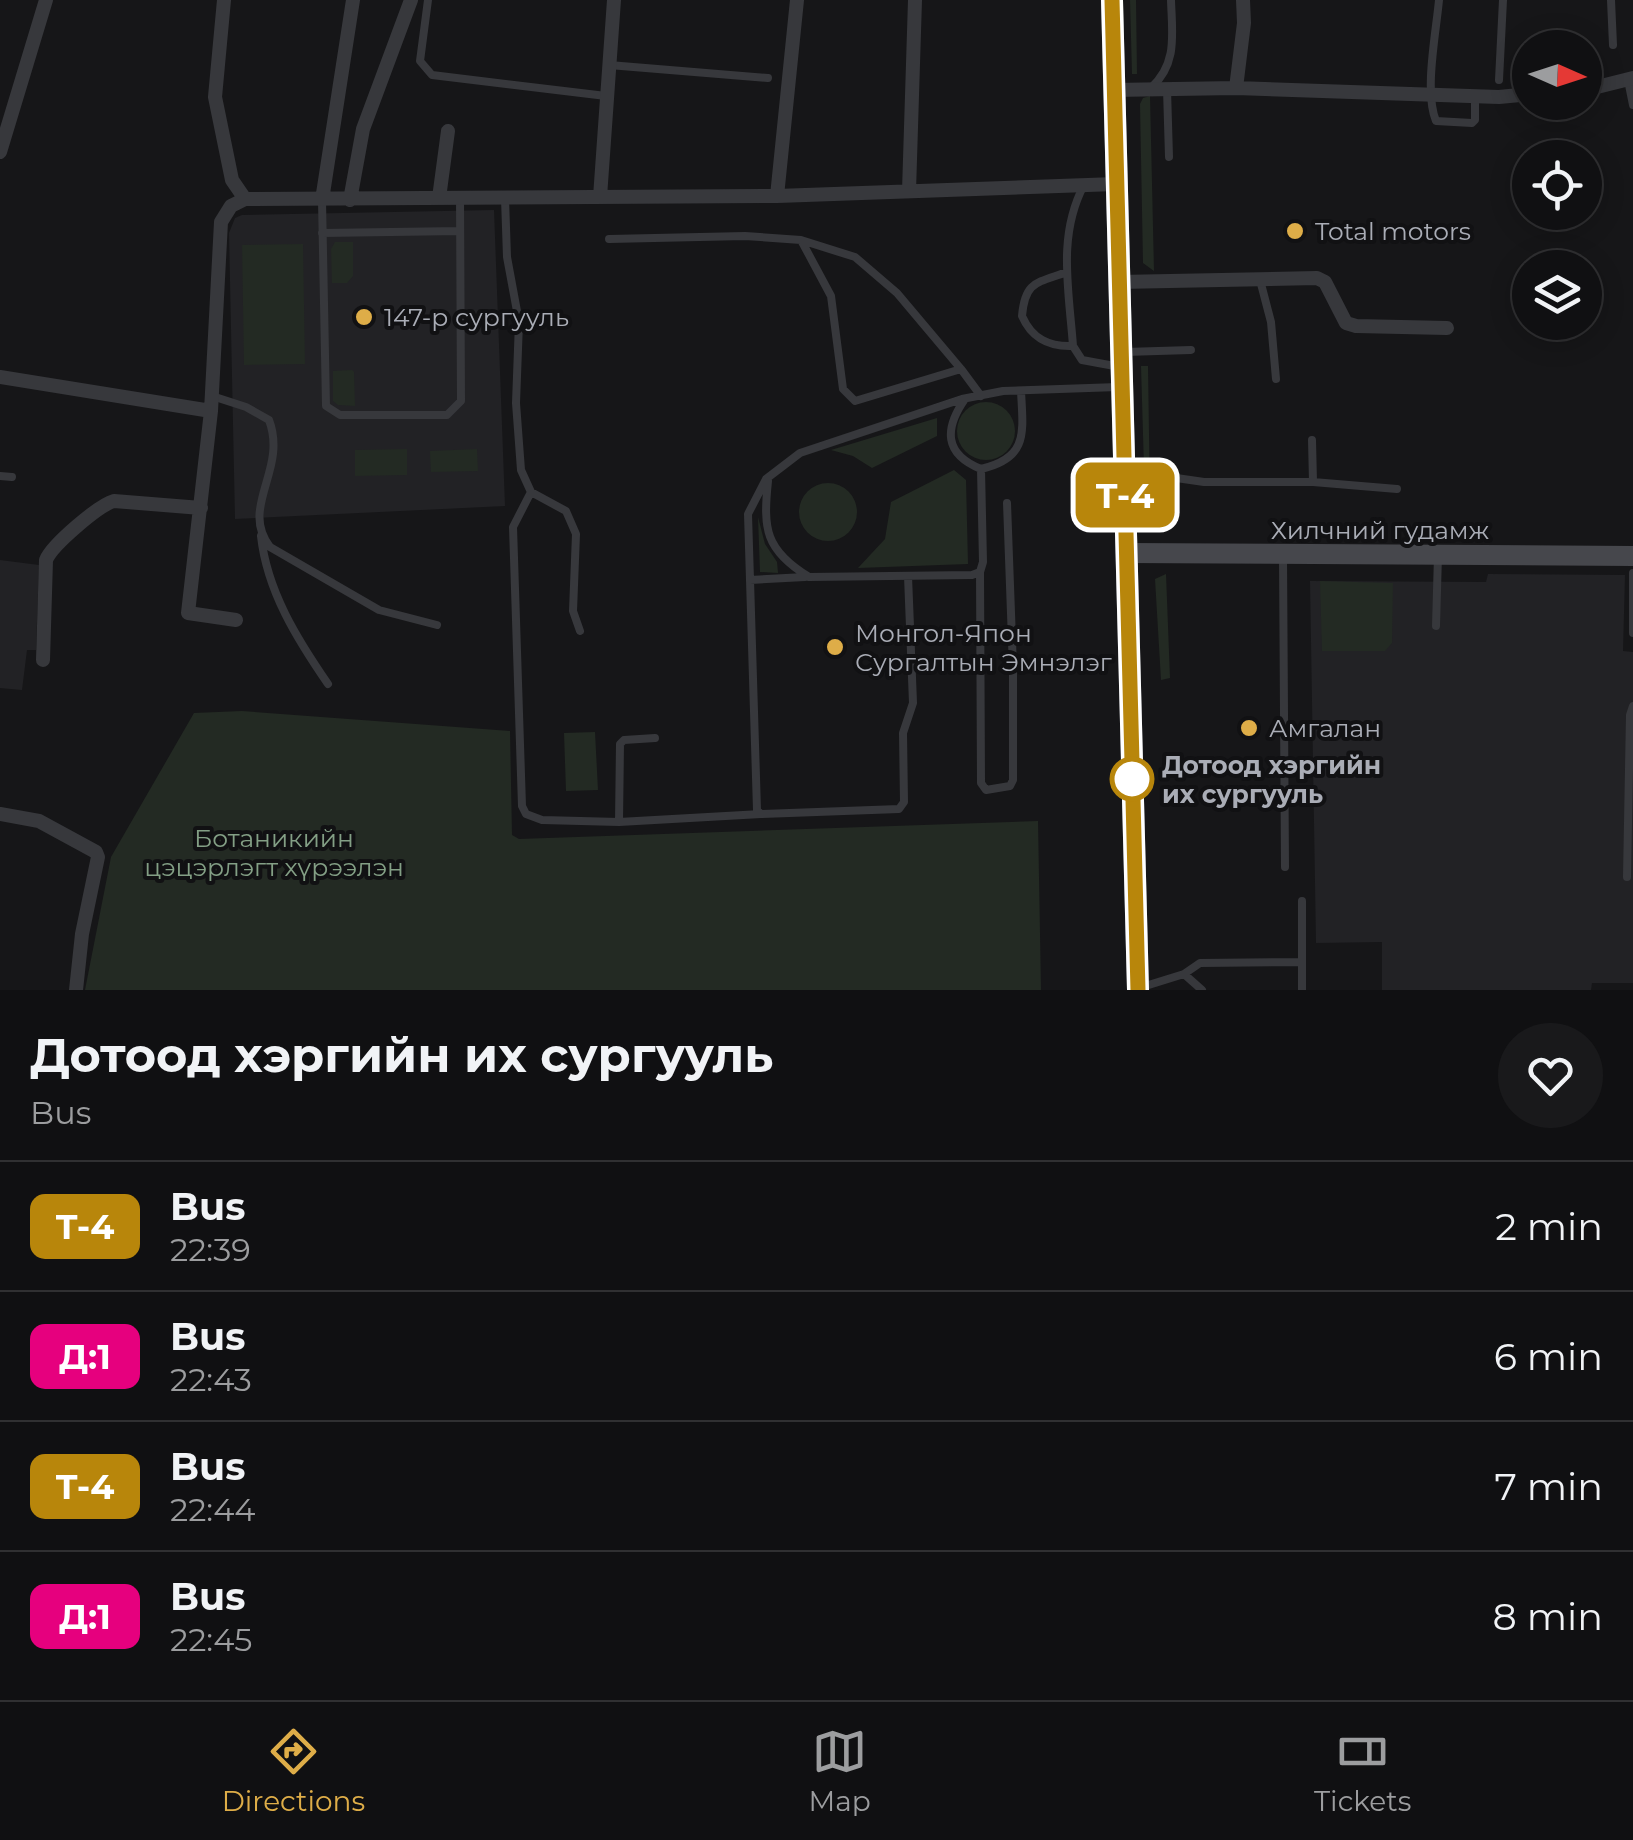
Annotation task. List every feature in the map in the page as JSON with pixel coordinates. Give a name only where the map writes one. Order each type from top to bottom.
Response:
[{"type":"highway","points":[[1112,0],[1138,989]]},
{"type":"main road","name":"Хилчний гудамж","points":[[1126,552],[1633,556]]},
{"type":"street","points":[[0,152],[46,0]]},
{"type":"street","points":[[224,0],[215,97],[232,180],[245,199]]},
{"type":"street","points":[[322,200],[354,0]]},
{"type":"street","points":[[350,200],[363,129],[411,0]]},
{"type":"street","points":[[600,197],[614,0]]},
{"type":"street","points":[[777,196],[797,0]]},
{"type":"street","points":[[909,191],[915,0]]},
{"type":"street","points":[[1236,88],[1243,0]]},
{"type":"street","points":[[1602,88],[1631,85]]},
{"type":"street","points":[[1113,90],[1236,88],[1512,95]]},
{"type":"street","points":[[438,198],[448,131]]},
{"type":"street","points":[[236,620],[188,613],[211,404],[221,222],[231,206],[245,199],[777,196],[1116,184]]},
{"type":"street","points":[[1120,282],[1317,278],[1325,282],[1346,323],[1448,328]]},
{"type":"street","points":[[0,377],[211,404]]},
{"type":"street","points":[[43,660],[46,560],[56,544],[101,505],[114,501],[201,508]]},
{"type":"street","points":[[0,814],[39,821],[96,852],[76,990]]},
{"type":"lane","points":[[428,0],[420,61],[432,74],[607,96]]},
{"type":"lane","points":[[1150,89],[1165,75],[1172,49],[1171,0]]},
{"type":"lane","points":[[1439,0],[1432,95],[1436,122],[1475,120],[1475,97]]},
{"type":"lane","points":[[1499,80],[1503,0]]},
{"type":"lane","points":[[1611,0],[1613,45]]},
{"type":"lane","points":[[610,65],[768,78]]},
{"type":"lane","points":[[1631,85],[1633,105]]},
{"type":"lane","points":[[1167,89],[1169,157]]},
{"type":"lane","points":[[1084,185],[1068,223],[1073,346],[1082,360],[1122,369]]},
{"type":"lane","points":[[322,200],[326,406],[340,415],[447,415],[461,400],[460,198]]},
{"type":"lane","points":[[506,198],[507,258],[519,322],[516,403],[521,470],[531,492],[566,511],[576,534],[573,612],[580,631]]},
{"type":"lane","points":[[322,232],[460,231]]},
{"type":"lane","points":[[608,239],[745,236],[801,240],[855,257],[897,293],[981,396]]},
{"type":"lane","points":[[801,240],[831,296],[843,389],[854,402],[961,369]]},
{"type":"lane","points":[[1067,272],[1027,290],[1022,316],[1041,340],[1054,347],[1073,346]]},
{"type":"lane","points":[[1260,280],[1271,322],[1276,379]]},
{"type":"lane","points":[[761,814],[757,810],[748,514],[768,476],[800,453],[965,398],[1021,391],[1191,350]]},
{"type":"lane","points":[[965,398],[953,416],[953,447],[960,459],[981,469],[1000,465],[1014,454],[1022,438],[1021,391]]},
{"type":"lane","points":[[211,404],[246,407],[270,420],[275,436],[274,467],[260,499],[265,569],[301,645],[328,684]]},
{"type":"lane","points":[[1312,440],[1313,482]]},
{"type":"lane","points":[[981,469],[981,783],[986,790],[998,790],[1011,785],[1012,780],[1013,668],[1006,503]]},
{"type":"lane","points":[[1125,471],[1204,482],[1313,482],[1397,489]]},
{"type":"lane","points":[[0,476],[12,478]]},
{"type":"lane","points":[[768,476],[764,516],[770,544],[809,577]]},
{"type":"lane","points":[[531,492],[513,527],[522,806],[532,819],[619,822],[898,809],[904,802],[903,733],[913,703],[908,576]]},
{"type":"lane","points":[[261,534],[270,547],[379,610],[437,625]]},
{"type":"lane","points":[[1282,554],[1286,867]]},
{"type":"lane","points":[[1436,626],[1438,555]]},
{"type":"lane","points":[[750,580],[972,576],[980,572]]},
{"type":"lane","points":[[1633,573],[1633,634]]},
{"type":"lane","points":[[1627,877],[1633,706]]},
{"type":"lane","points":[[619,822],[620,744],[624,740],[655,738]]},
{"type":"lane","points":[[1302,901],[1302,990]]},
{"type":"lane","points":[[1138,989],[1184,974],[1200,963],[1302,962]]},
{"type":"lane","points":[[1184,974],[1202,990]]},
{"type":"shaded area","name":"147-р сургууль","points":[[494,210],[505,506],[235,519],[229,233],[235,218]]},
{"type":"shaded area","points":[[0,560],[39,565],[36,650],[27,650],[22,690],[0,688]]},
{"type":"shaded area","name":"Дотоод хэргийн их сургууль","points":[[1488,574],[1625,575],[1623,651],[1633,652],[1633,983],[1592,983],[1591,990],[1382,990],[1382,942],[1316,943],[1310,581],[1486,582]]},
{"type":"green space","points":[[1130,0],[1136,0],[1137,74],[1132,74]]},
{"type":"green space","points":[[1150,96],[1154,271],[1143,263],[1140,104]]},
{"type":"green space","points":[[335,242],[353,242],[353,276],[347,283],[332,283],[331,249]]},
{"type":"green space","points":[[303,244],[305,364],[244,365],[242,245]]},
{"type":"green space","points":[[1141,366],[1148,366],[1150,501],[1145,502]]},
{"type":"green space","points":[[352,370],[355,406],[338,405],[333,401],[333,371]]},
{"type":"green space","points":[[986,402],[1007,410],[1015,431],[1007,452],[986,460],[965,452],[957,431],[965,410]]},
{"type":"green space","points":[[937,418],[937,436],[872,468],[853,456],[831,450]]},
{"type":"green space","points":[[407,449],[407,475],[355,476],[355,450]]},
{"type":"green space","points":[[477,449],[478,471],[431,472],[430,451]]},
{"type":"green space","points":[[954,470],[966,480],[968,564],[858,568],[885,539],[891,502]]},
{"type":"green space","points":[[828,483],[849,491],[857,512],[849,533],[828,541],[807,533],[799,512],[807,491]]},
{"type":"green space","points":[[758,517],[765,544],[777,562],[778,573],[760,572]]},
{"type":"green space","points":[[1166,574],[1170,678],[1161,680],[1155,579]]},
{"type":"green space","points":[[1320,581],[1393,583],[1392,643],[1385,651],[1322,651]]},
{"type":"green space","name":"Ботаникийн цэцэрлэгт хүрээлэн","points":[[242,711],[510,731],[512,835],[519,839],[1038,821],[1041,990],[85,990],[111,857],[194,713]]},
{"type":"green space","points":[[595,732],[598,790],[566,791],[564,733]]},
{"type":"bus line","name":"Т-4","points":[[1112,0],[1138,990]]},
{"type":"place","name":"Total motors","points":[[1295,231]]},
{"type":"place","name":"147-р сургууль","points":[[364,317]]},
{"type":"place","name":"Монгол-Япон Сургалтын Эмнэлэг","points":[[835,647]]},
{"type":"place","name":"Амгалан","points":[[1249,728]]},
{"type":"place","name":"Дотоод хэргийн их сургууль","points":[[1132,779]]}]
